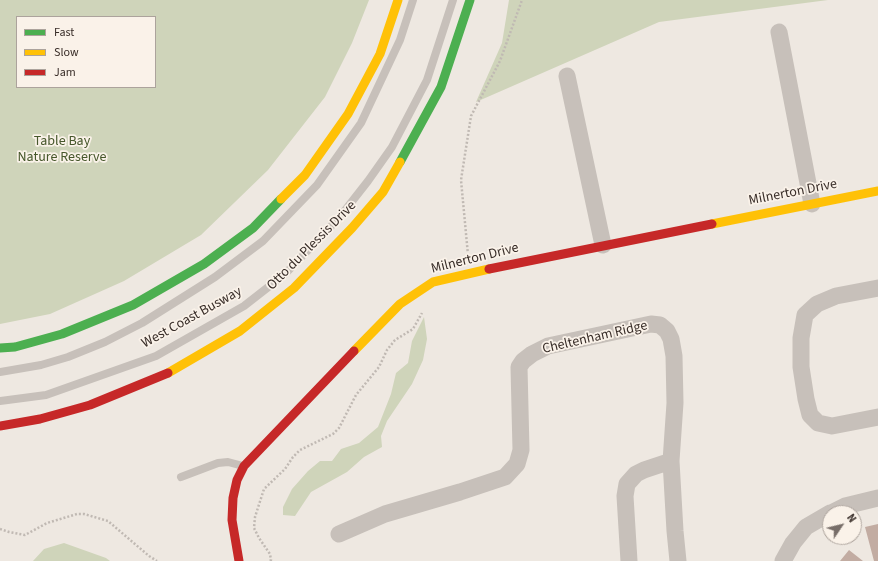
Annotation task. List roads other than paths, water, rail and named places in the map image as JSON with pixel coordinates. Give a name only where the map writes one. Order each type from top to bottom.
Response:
[{"type":"main road","points":[[0,348],[15,347],[62,334],[132,305],[204,264],[253,228],[305,175],[348,114],[380,54],[398,0]]},
{"type":"main road","name":"Otto du Plessis Drive","points":[[0,426],[40,419],[90,405],[168,373],[240,331],[294,288],[352,228],[387,185],[441,87],[470,0]]},
{"type":"main road","name":"Milnerton Drive","points":[[239,561],[232,520],[233,498],[237,480],[244,466],[400,304],[433,282],[603,245],[878,191]]},
{"type":"street","points":[[779,32],[812,204]]},
{"type":"street","points":[[567,76],[603,245]]},
{"type":"street","points":[[878,288],[836,296],[817,304],[805,315],[801,338],[801,367],[810,415],[818,423],[832,426],[878,417]]},
{"type":"street","name":"Cheltenham Ridge","points":[[339,534],[385,514],[506,477],[517,464],[521,450],[519,367],[524,361],[532,354],[548,346],[651,324],[660,326],[667,331],[671,339],[674,356],[675,402],[671,461],[678,561]]},
{"type":"street","points":[[629,561],[625,496],[627,484],[636,474],[671,461]]},
{"type":"street","points":[[849,505],[878,498]]},
{"type":"street","points":[[783,561],[792,543],[806,527],[822,518]]},
{"type":"lane","name":"West Coast Busway","points":[[0,372],[41,365],[68,357],[105,342],[142,323],[215,277],[263,241],[317,185],[361,123],[400,40],[413,0]]},
{"type":"lane","name":"West Coast Busway","points":[[0,401],[46,395],[156,356],[244,306],[285,274],[339,218],[392,147],[427,80],[453,0]]},
{"type":"lane","points":[[181,477],[218,463],[228,462],[244,466]]},
{"type":"park label","name":"Table Bay Nature Reserve","points":[[62,150]]}]
